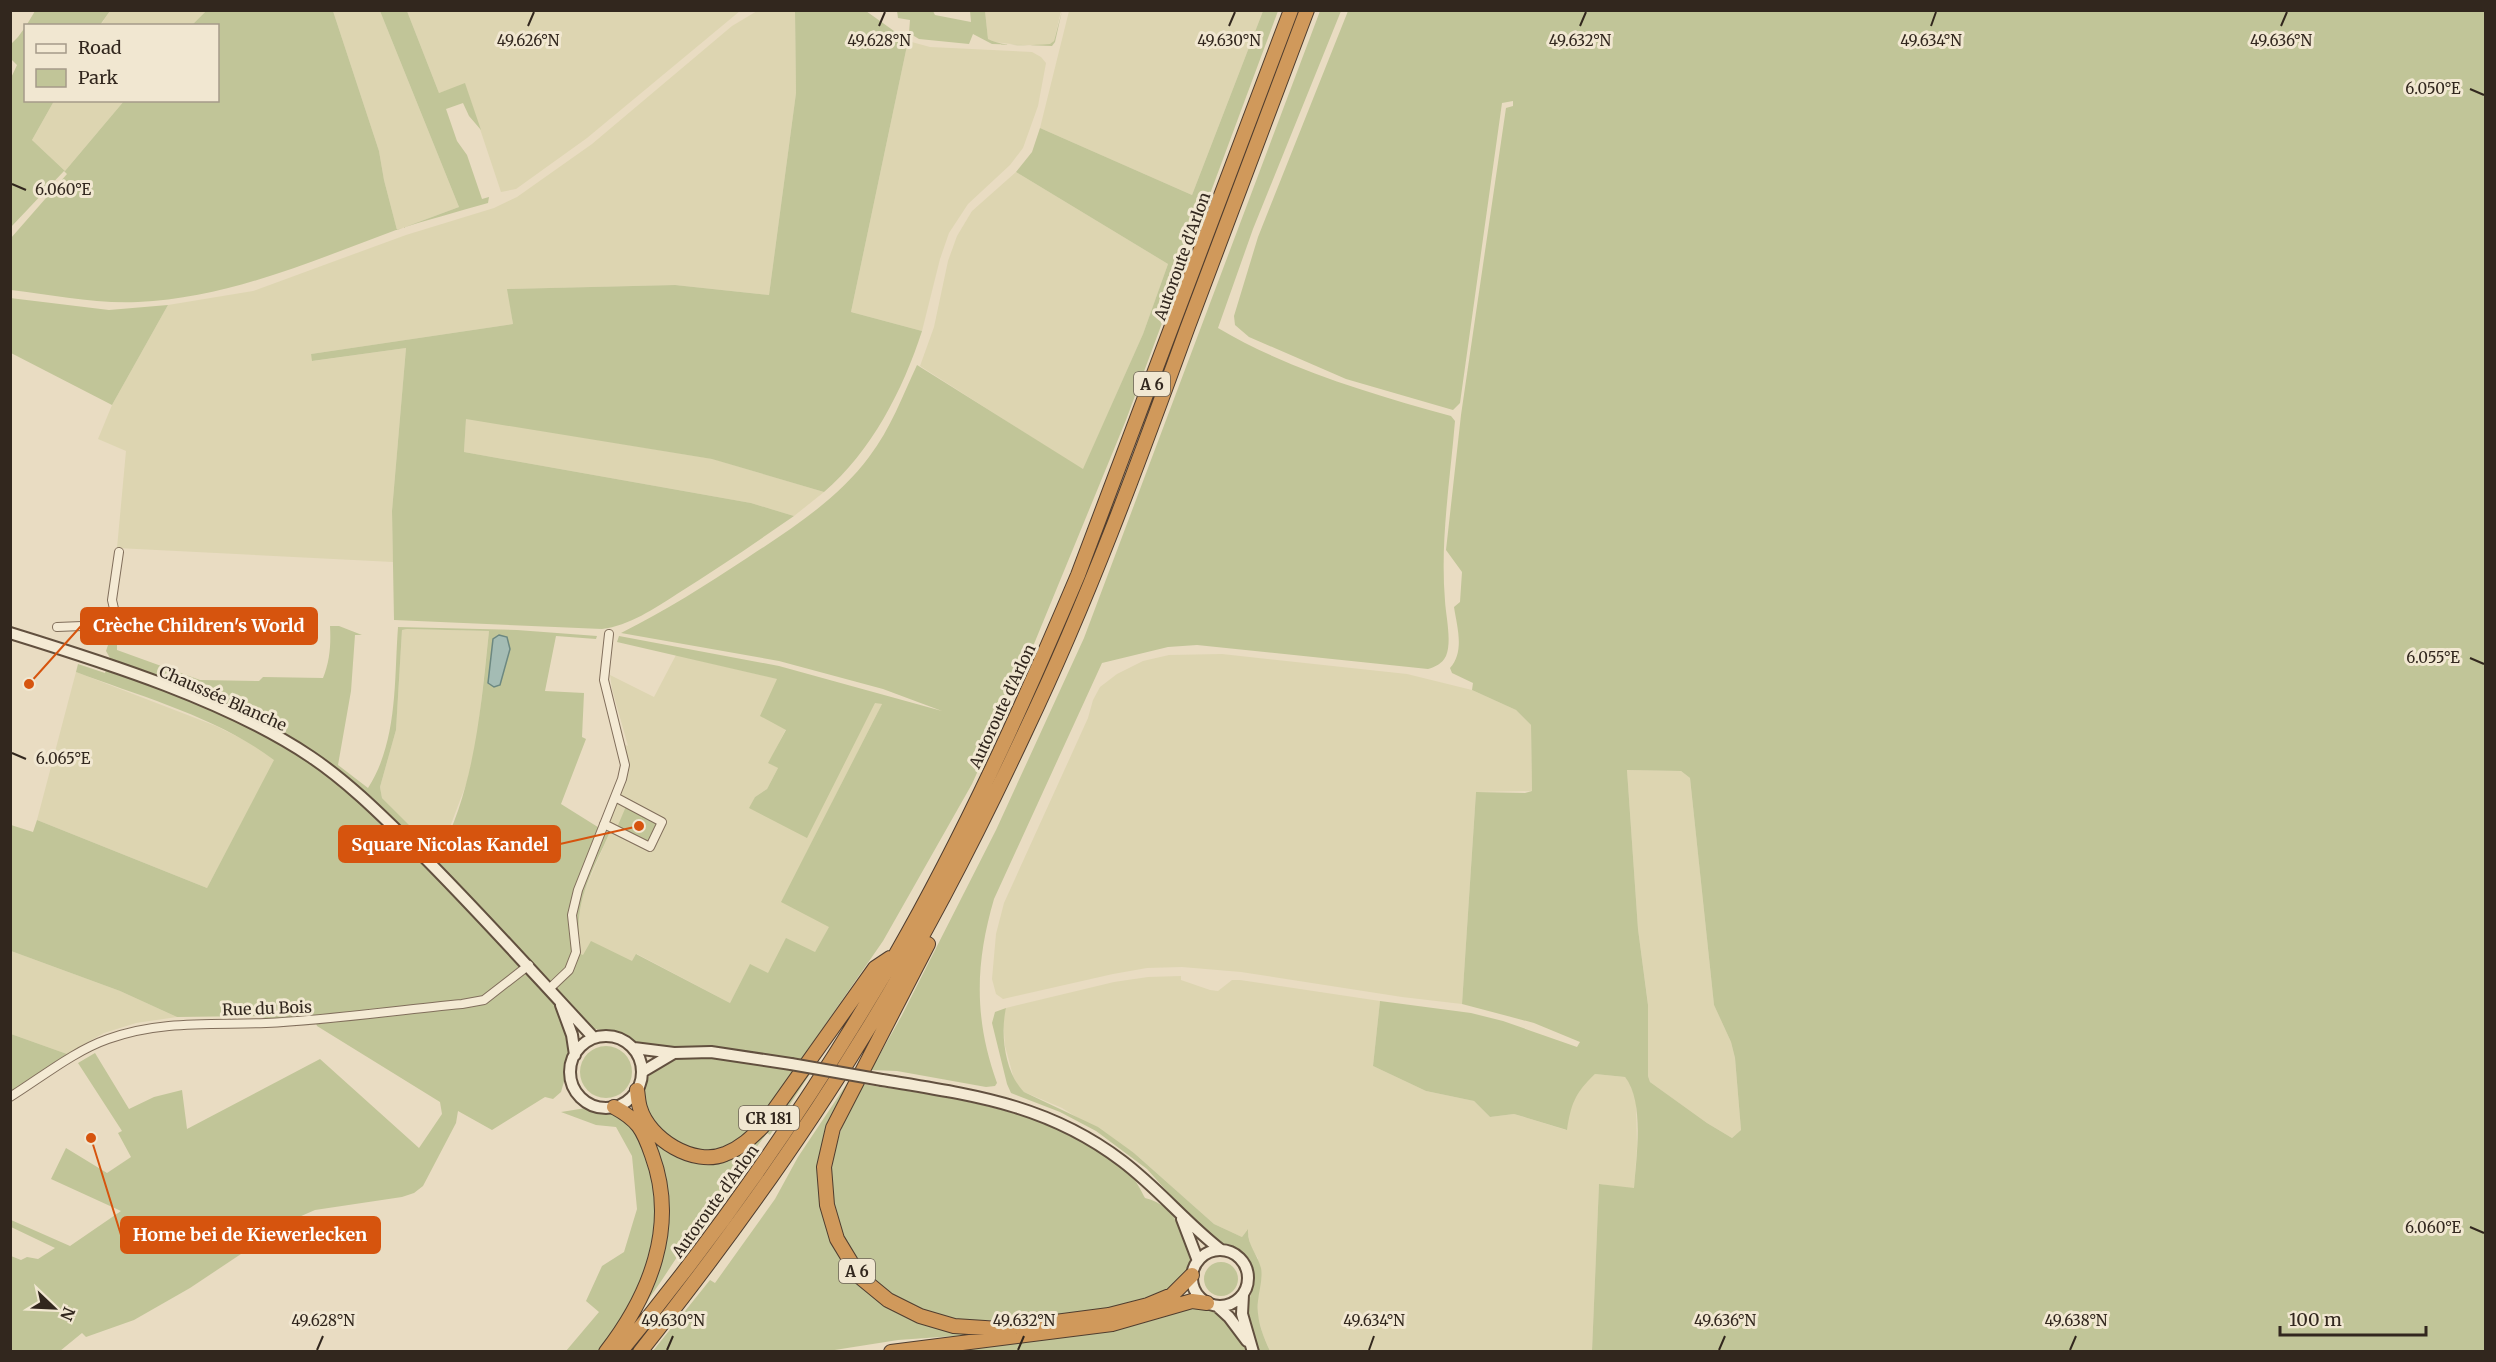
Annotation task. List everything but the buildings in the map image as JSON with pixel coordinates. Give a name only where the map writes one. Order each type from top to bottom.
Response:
[{"type":"highway","name":"Autoroute d'Arlon","points":[[620,1352],[697,1256],[751,1181],[843,1041],[895,955],[954,846],[1000,753],[1078,575],[1291,10]]},
{"type":"highway","name":"Autoroute d'Arlon","points":[[640,1352],[728,1238],[807,1124],[863,1037],[941,901],[1028,727],[1091,581],[1150,431],[1307,10]]},
{"type":"highway","name":"A 6","points":[[941,901],[931,938],[833,1128],[824,1167],[827,1205],[837,1239],[860,1277],[888,1300],[920,1316],[954,1326],[1000,1329],[1109,1315],[1148,1305],[1173,1295],[1192,1275]]},
{"type":"highway","name":"CR 181","points":[[638,1090],[640,1110],[664,1140],[676,1150],[688,1155],[710,1158],[724,1155],[741,1146],[762,1127],[875,968],[895,955]]},
{"type":"highway","points":[[606,1352],[637,1307],[650,1276],[660,1243],[663,1211],[658,1177],[644,1134],[637,1122],[614,1107]]},
{"type":"highway","points":[[891,1352],[1113,1324],[1192,1301],[1212,1305]]},
{"type":"main road","name":"Chaussée Blanche","points":[[10,633],[91,659],[186,694],[231,714],[310,757],[362,797],[529,965],[594,1038]]},
{"type":"main road","points":[[560,1002],[572,1035],[574,1055],[571,1074],[577,1092],[593,1105],[614,1107],[623,1103],[638,1090],[642,1064],[634,1048],[626,1041],[616,1037],[594,1038],[586,1042],[574,1055]]},
{"type":"main road","points":[[634,1048],[674,1053],[711,1052],[980,1096],[1023,1108],[1056,1121],[1095,1142],[1124,1162],[1221,1250],[1237,1256],[1247,1270],[1248,1278],[1243,1294],[1242,1314],[1252,1349]]},
{"type":"main road","points":[[642,1072],[674,1053]]},
{"type":"main road","points":[[1180,1215],[1198,1261]]},
{"type":"main road","points":[[1221,1250],[1205,1255],[1198,1261],[1192,1275],[1195,1291],[1229,1317],[1252,1349]]},
{"type":"main road","points":[[1212,1305],[1232,1304],[1243,1294]]},
{"type":"street","points":[[116,613],[112,600],[118,552]]},
{"type":"street","points":[[57,627],[107,625]]},
{"type":"street","points":[[549,989],[569,970],[576,952],[572,915],[578,890],[626,765],[606,690],[604,671],[609,634]]},
{"type":"street","points":[[604,824],[650,848],[662,822],[615,797]]},
{"type":"street","name":"Rue du Bois","points":[[10,1097],[74,1056],[106,1039],[138,1029],[176,1024],[315,1020],[462,1004],[484,1000],[529,965]]},
{"type":"shaded area","points":[[110,11],[206,11],[193,24],[101,24]]},
{"type":"shaded area","points":[[333,11],[380,11],[459,207],[397,230],[379,151]]},
{"type":"shaded area","points":[[407,11],[740,11],[587,138],[516,189],[501,192],[465,84],[439,93]]},
{"type":"shaded area","points":[[757,11],[795,11],[796,93],[769,295],[675,285],[508,289],[513,324],[311,354],[313,361],[406,348],[392,511],[393,562],[117,548],[126,451],[98,439],[112,405],[168,305],[253,291],[406,235],[494,208],[517,197],[592,144],[732,26]]},
{"type":"shaded area","points":[[985,11],[1061,11],[1054,41],[1050,45],[1021,45],[994,42],[988,39]]},
{"type":"shaded area","points":[[1069,11],[1263,11],[1192,195],[1040,128]]},
{"type":"shaded area","points":[[908,41],[930,47],[1032,52],[1046,63],[1038,106],[1023,148],[1010,165],[968,204],[949,233],[922,331],[851,312]]},
{"type":"shaded area","points":[[53,102],[123,102],[65,171],[32,140]]},
{"type":"shaded area","points":[[1016,172],[1168,264],[1143,334],[1083,470],[920,366],[934,327],[948,261],[957,236],[972,211]]},
{"type":"shaded area","points":[[466,418],[713,459],[824,492],[794,516],[751,503],[464,452]]},
{"type":"shaded area","points":[[402,630],[489,631],[477,741],[467,782],[439,856],[382,798],[380,787],[396,730]]},
{"type":"shaded area","points":[[1222,654],[1407,674],[1472,690],[1516,710],[1531,725],[1532,791],[1476,792],[1462,1004],[1241,972],[1182,967],[1147,968],[1113,974],[1003,999],[996,994],[992,979],[996,934],[1004,903],[1100,687],[1117,674],[1143,661],[1169,655]]},
{"type":"shaded area","points":[[676,655],[778,679],[786,729],[769,763],[778,768],[767,789],[755,797],[750,808],[875,702],[882,704],[782,901],[830,926],[815,952],[768,974],[750,965],[730,1003],[637,954],[633,962],[582,955],[576,952],[573,937],[579,934],[577,916],[584,892],[609,834],[602,829],[622,779],[621,743],[628,746],[610,675],[654,697]]},
{"type":"shaded area","points":[[76,672],[216,726],[254,745],[275,760],[207,888],[37,820]]},
{"type":"shaded area","points":[[1627,770],[1681,771],[1690,778],[1714,1005],[1731,1042],[1735,1058],[1741,1130],[1732,1138],[1650,1082],[1648,1076],[1648,1004],[1638,929]]},
{"type":"shaded area","points":[[11,951],[120,991],[177,1017],[136,1023],[104,1033],[67,1054],[11,1034]]},
{"type":"shaded area","points":[[1181,976],[1181,980],[1210,990],[1218,991],[1232,980],[1240,980],[1380,1001],[1373,1066],[1426,1091],[1474,1101],[1490,1117],[1514,1114],[1566,1130],[1571,1105],[1584,1084],[1595,1074],[1625,1077],[1636,1099],[1637,1147],[1634,1189],[1599,1184],[1592,1351],[1270,1351],[1258,1317],[1258,1258],[1251,1248],[1247,1230],[1242,1237],[1214,1224],[1134,1153],[1062,1108],[1024,1092],[1015,1083],[1005,1046],[1003,1019],[1006,1008],[1114,982],[1148,977]]},
{"type":"green space","points":[[35,10],[110,11],[101,24],[27,24]]},
{"type":"green space","points":[[206,11],[333,11],[379,151],[397,230],[270,276],[237,286],[172,299],[106,302],[11,290],[11,238],[67,174],[64,171],[11,227],[10,80],[17,65],[11,59],[11,44],[24,29],[24,102],[53,102],[32,140],[65,171],[123,102],[219,102],[219,24],[193,24]]},
{"type":"green space","points":[[380,11],[407,11],[439,93],[465,83],[481,130],[469,116],[463,103],[446,109],[457,141],[467,155],[482,199],[489,197],[488,203],[404,227],[459,207]]},
{"type":"green space","points":[[795,11],[866,11],[908,41],[851,312],[922,331],[895,397],[871,439],[841,476],[824,492],[712,459],[466,419],[464,452],[751,503],[794,516],[660,605],[641,616],[612,627],[602,629],[394,620],[392,511],[406,348],[312,361],[311,354],[513,324],[507,289],[675,285],[769,295],[796,93]]},
{"type":"green space","points":[[897,11],[933,11],[935,15],[971,22],[970,11],[985,11],[988,39],[1008,45],[992,44],[973,34],[969,44],[919,39],[909,33],[910,20],[898,18]]},
{"type":"green space","points":[[1062,11],[1055,42],[1052,46],[1028,45],[1050,44],[1054,41]]},
{"type":"green space","points":[[1263,11],[1278,11],[1126,420],[1027,661],[972,784],[883,941],[757,1123],[736,1142],[713,1150],[691,1148],[671,1137],[662,1130],[645,1108],[642,1092],[650,1075],[674,1053],[643,1046],[623,1034],[584,1027],[561,1003],[571,1051],[565,1065],[565,1078],[561,1092],[553,1099],[545,1097],[492,1130],[458,1111],[456,1123],[423,1186],[414,1193],[402,1197],[315,1210],[292,1220],[190,1288],[134,1320],[86,1337],[82,1333],[60,1351],[11,1351],[11,1256],[21,1260],[27,1257],[38,1259],[55,1248],[11,1227],[11,1220],[70,1246],[121,1211],[51,1179],[66,1148],[107,1173],[131,1157],[118,1133],[122,1131],[78,1063],[95,1053],[129,1109],[154,1097],[182,1090],[187,1129],[320,1059],[419,1148],[442,1114],[440,1102],[317,1026],[315,1020],[266,1023],[262,1016],[177,1017],[120,991],[11,951],[11,825],[33,832],[37,820],[207,888],[274,760],[252,745],[204,720],[76,672],[78,664],[105,673],[110,658],[106,651],[114,627],[117,628],[117,650],[200,680],[259,681],[263,677],[323,678],[330,652],[330,626],[339,626],[362,635],[355,635],[351,691],[338,765],[368,788],[378,770],[390,731],[395,690],[398,627],[517,630],[597,636],[596,639],[556,636],[545,691],[584,693],[582,737],[586,739],[561,804],[609,834],[583,895],[579,934],[573,937],[576,952],[583,955],[591,941],[632,961],[636,954],[730,1003],[750,964],[768,973],[786,938],[815,952],[829,927],[781,902],[882,704],[875,703],[807,838],[749,808],[755,797],[767,789],[778,768],[768,763],[786,730],[760,716],[777,679],[617,642],[619,636],[779,666],[942,711],[883,689],[779,661],[621,633],[669,607],[764,547],[796,525],[843,487],[869,457],[884,435],[917,365],[1083,469],[1143,334],[1168,264],[1016,172],[1032,152],[1040,128],[1192,195]],"holes":[[[402,630],[489,631],[479,717],[469,774],[461,802],[439,855],[382,798],[380,787],[396,730]]]},
{"type":"green space","points":[[1320,11],[1341,11],[1253,229],[1218,328],[1245,343],[1302,368],[1361,390],[1451,416],[1455,421],[1444,556],[1445,601],[1449,636],[1446,656],[1438,665],[1428,669],[1197,645],[1168,647],[1102,663],[994,899],[988,923],[981,969],[981,1014],[989,1059],[997,1083],[995,1086],[986,1087],[897,1071],[871,1070],[901,1017],[996,830],[1084,638]]},
{"type":"green space","points":[[1348,11],[2485,11],[2485,1351],[1592,1351],[1599,1184],[1634,1188],[1637,1115],[1631,1088],[1625,1077],[1595,1074],[1575,1099],[1567,1130],[1514,1114],[1490,1117],[1474,1101],[1426,1091],[1373,1066],[1380,1001],[1471,1013],[1503,1021],[1577,1047],[1580,1042],[1534,1023],[1462,1004],[1476,792],[1525,793],[1532,791],[1531,725],[1516,710],[1472,690],[1473,683],[1452,673],[1450,668],[1455,661],[1459,647],[1454,607],[1460,602],[1462,572],[1446,550],[1461,415],[1506,108],[1513,106],[1513,101],[1502,103],[1460,403],[1453,410],[1346,379],[1249,337],[1235,325],[1234,316],[1258,237]],"holes":[[[1627,770],[1681,771],[1690,778],[1714,1005],[1731,1042],[1735,1058],[1741,1130],[1732,1138],[1650,1082],[1648,1076],[1648,1005],[1638,929]]]},
{"type":"green space","points":[[10,298],[109,310],[168,305],[112,405],[11,353]]},
{"type":"green space","points":[[627,804],[662,822],[650,847],[616,830]]},
{"type":"green space","points":[[1006,1008],[1004,1041],[1008,1064],[1012,1075],[1024,1092],[1098,1127],[1134,1153],[1214,1224],[1242,1237],[1248,1229],[1249,1240],[1261,1268],[1258,1314],[1270,1351],[940,1352],[1114,1331],[1150,1321],[1181,1307],[1200,1306],[1217,1313],[1249,1345],[1246,1309],[1252,1291],[1254,1274],[1245,1256],[1238,1249],[1220,1243],[1205,1234],[1147,1169],[1096,1131],[1060,1112],[1011,1093],[992,1023],[995,1012]]},
{"type":"green space","points":[[11,1034],[67,1054],[11,1091]]},
{"type":"green space","points":[[606,1046],[616,1048],[624,1054],[630,1062],[632,1072],[630,1082],[624,1090],[616,1096],[606,1098],[596,1096],[588,1090],[582,1082],[580,1072],[582,1062],[588,1054],[596,1048]]},
{"type":"green space","points":[[816,1059],[819,1060],[770,1135],[767,1133],[721,1194],[640,1310],[664,1244],[646,1127],[661,1145],[725,1160]]},
{"type":"green space","points":[[856,1070],[829,1127],[821,1205],[885,1304],[919,1322],[983,1334],[898,1340],[822,1352],[652,1352],[710,1280],[715,1283],[775,1199],[798,1157]]},
{"type":"green space","points":[[862,1084],[933,1095],[1004,1110],[1071,1135],[1102,1153],[1132,1177],[1145,1198],[1162,1205],[1174,1218],[1181,1229],[1190,1254],[1190,1268],[1187,1274],[1183,1280],[1166,1291],[1140,1301],[1106,1309],[1031,1319],[945,1318],[905,1303],[882,1287],[861,1267],[841,1233],[834,1212],[831,1190],[836,1147],[851,1105]]},
{"type":"green space","points":[[586,1108],[625,1117],[639,1135],[650,1166],[657,1210],[651,1254],[633,1302],[600,1351],[566,1351],[599,1312],[586,1301],[602,1266],[624,1252],[637,1209],[632,1156],[616,1127],[596,1125],[561,1112]]},
{"type":"green space","points":[[1221,1262],[1233,1267],[1238,1279],[1233,1291],[1221,1296],[1209,1291],[1204,1279],[1209,1267]]},
{"type":"water","points":[[499,635],[507,637],[510,649],[500,685],[494,687],[488,683],[493,639]]},
{"type":"place","name":"Crèche Children's World","points":[[29,684]]},
{"type":"place","name":"Square Nicolas Kandel","points":[[639,826]]},
{"type":"place","name":"Home bei de Kiewerlecken","points":[[91,1138]]}]
